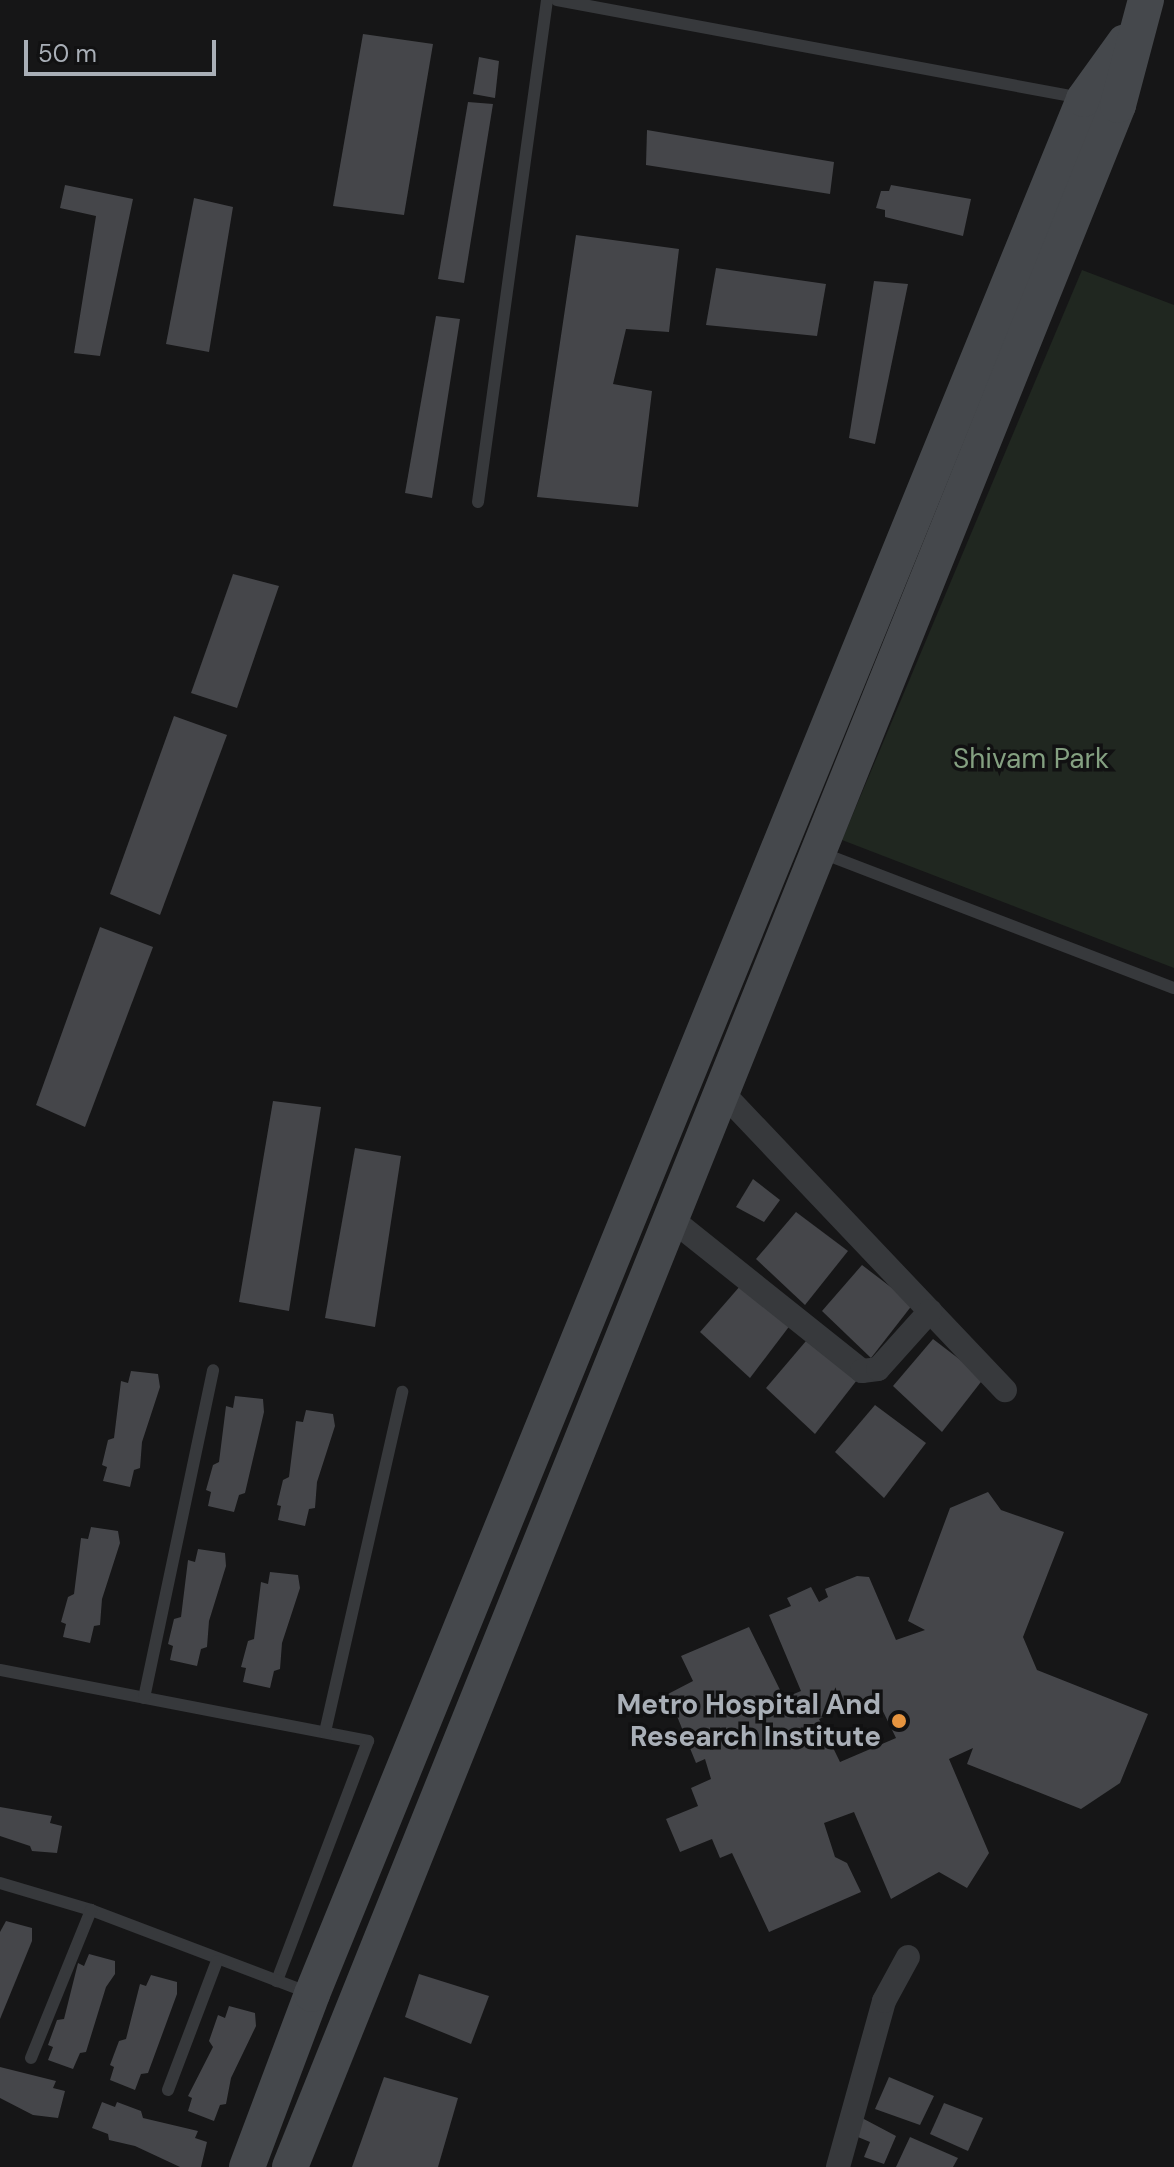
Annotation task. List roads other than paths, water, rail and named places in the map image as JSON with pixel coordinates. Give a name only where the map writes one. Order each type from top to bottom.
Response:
[{"type":"street","points":[[290,2167],[817,851],[896,607],[1084,99],[1141,14]]},
{"type":"street","points":[[247,2167],[312,1994],[896,607],[1118,105],[1141,14]]},
{"type":"street","points":[[720,1090],[1005,1390]]},
{"type":"street","points":[[669,1217],[862,1371],[878,1369],[930,1311]]},
{"type":"street","points":[[838,2167],[884,2001],[908,1957]]},
{"type":"lane","points":[[478,502],[547,0]]},
{"type":"lane","points":[[636,15],[639,0]]},
{"type":"lane","points":[[564,1],[1084,99]]},
{"type":"lane","points":[[817,851],[1174,988]]},
{"type":"lane","points":[[144,1698],[213,1370]]},
{"type":"lane","points":[[325,1732],[402,1392]]},
{"type":"lane","points":[[0,1670],[368,1741],[277,1981]]},
{"type":"lane","points":[[0,1883],[91,1910],[217,1961],[312,1994]]},
{"type":"lane","points":[[31,2058],[91,1910]]},
{"type":"lane","points":[[168,2090],[217,1961]]},
{"type":"place","name":"Metro Hospital And Research Institute","points":[[899,1721]]},
{"type":"park label","name":"Shivam Park","points":[[1031,759]]}]
